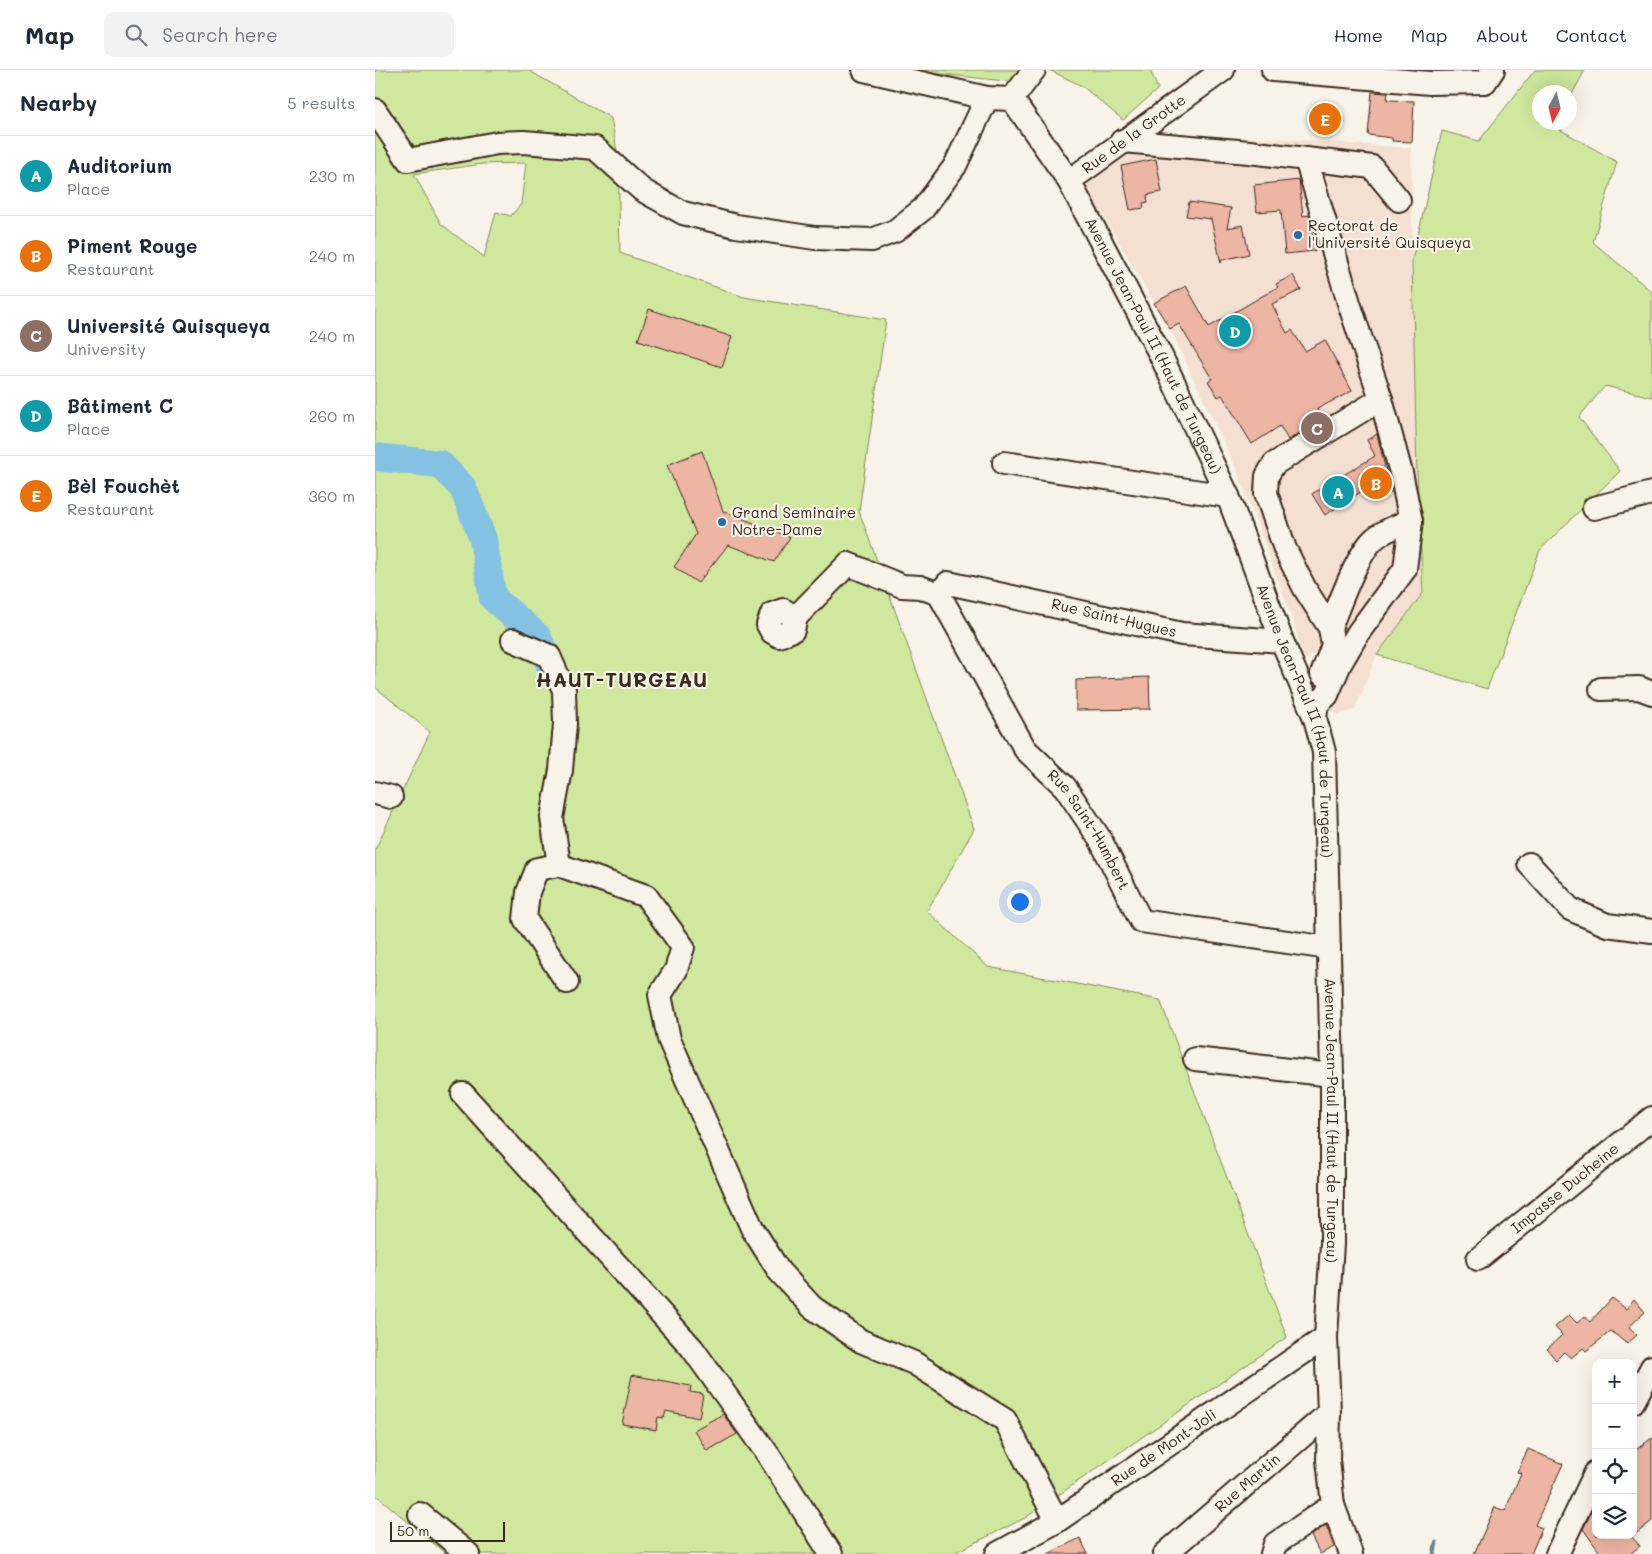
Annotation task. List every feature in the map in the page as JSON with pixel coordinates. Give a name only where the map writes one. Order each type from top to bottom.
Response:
[{"type":"street","points":[[864,70],[987,98],[1011,99],[1034,70]]},
{"type":"street","name":"Rue de la Grotte","points":[[1069,181],[1121,141],[1223,70]]},
{"type":"street","points":[[1273,70],[1430,83],[1485,82],[1493,70]]},
{"type":"street","points":[[375,110],[408,160],[497,143],[524,142],[595,148],[642,190],[683,213],[735,226],[815,238],[872,240],[895,231],[923,210],[955,166],[987,98]]},
{"type":"street","name":"Avenue Jean-Paul II (Haut de Turgeau)","points":[[1011,99],[1069,181],[1161,356],[1228,496],[1282,641],[1319,706],[1324,752],[1332,1075],[1332,1244],[1326,1337],[1329,1413],[1328,1460],[1333,1505],[1351,1554]]},
{"type":"street","points":[[1121,141],[1372,167],[1399,200]]},
{"type":"street","points":[[1306,159],[1352,312],[1381,399],[1401,473],[1411,521],[1405,569],[1358,633],[1319,706]]},
{"type":"street","points":[[1319,706],[1318,685],[1333,645],[1330,628],[1305,589],[1285,549],[1266,493],[1267,476],[1274,464],[1381,399]]},
{"type":"street","points":[[1004,463],[1228,496]]},
{"type":"street","points":[[1594,508],[1652,493]]},
{"type":"street","points":[[1330,628],[1345,588],[1373,540],[1397,526],[1411,521]]},
{"type":"street","name":"Rue Saint-Hugues","points":[[796,617],[848,564],[903,586],[944,589],[1182,634],[1282,641]]},
{"type":"street","name":"Rue Saint-Humbert","points":[[944,589],[1025,749],[1070,795],[1100,840],[1141,921],[1329,948]]},
{"type":"street","points":[[513,640],[549,656],[564,690],[564,742],[552,818],[559,865]]},
{"type":"street","points":[[1601,690],[1639,688],[1652,693]]},
{"type":"street","points":[[1529,864],[1570,909],[1607,925],[1652,931]]},
{"type":"street","points":[[567,982],[525,919],[528,892],[537,869],[559,865],[647,896],[683,947],[675,970],[661,996],[669,1039],[752,1228],[779,1271],[812,1307],[861,1341],[914,1362],[1005,1420],[1057,1521]]},
{"type":"street","points":[[1195,1059],[1332,1075]]},
{"type":"street","points":[[463,1094],[692,1348],[769,1456],[831,1554]]},
{"type":"street","name":"Impasse Ducheine","points":[[1478,1259],[1652,1118]]},
{"type":"street","name":"Rue de Mont-Joli","points":[[997,1554],[1057,1521],[1326,1337]]},
{"type":"street","points":[[1637,1394],[1652,1366]]},
{"type":"street","name":"Rue Martin","points":[[1165,1554],[1329,1413]]},
{"type":"street","points":[[1557,1554],[1592,1480]]},
{"type":"street","points":[[1272,1554],[1275,1544],[1333,1505]]},
{"type":"street","points":[[420,1514],[469,1554]]},
{"type":"shaded area","points":[[1150,134],[1287,139],[1411,148],[1417,474],[1423,593],[1377,655],[1355,710],[1336,715],[1330,708],[1345,669],[1324,649],[1304,660],[1291,615],[1237,470],[1170,329],[1085,185]]},
{"type":"green space","points":[[375,70],[528,70],[611,118],[618,156],[620,253],[744,297],[886,320],[859,511],[974,829],[927,911],[988,967],[1160,1000],[1287,1337],[1025,1518],[952,1554],[446,1554],[375,1494],[375,850],[430,732],[375,687]],"holes":[[[526,163],[521,204],[511,216],[496,212],[484,257],[441,224],[414,174],[482,164]]]},
{"type":"green space","points":[[901,70],[1024,70],[1015,82]]},
{"type":"green space","points":[[1049,70],[1150,70],[1158,89],[1123,120],[1082,86]]},
{"type":"green space","points":[[1535,70],[1585,70],[1577,85],[1532,85],[1532,130],[1561,130],[1617,162],[1593,242],[1652,292],[1652,397],[1605,386],[1579,417],[1620,471],[1540,550],[1487,689],[1377,655],[1423,593],[1417,474],[1412,261],[1442,131],[1479,141]]},
{"type":"building","points":[[1372,92],[1388,93],[1387,100],[1414,101],[1412,142],[1392,141],[1392,138],[1368,135]]},
{"type":"building","points":[[1156,159],[1162,192],[1147,195],[1148,202],[1143,203],[1144,208],[1130,210],[1121,166]]},
{"type":"building","points":[[1299,180],[1303,216],[1309,215],[1315,251],[1285,254],[1281,210],[1257,212],[1254,185]]},
{"type":"building","points":[[1189,202],[1231,208],[1227,228],[1243,225],[1249,254],[1222,260],[1221,263],[1211,219],[1186,216]]},
{"type":"building","points":[[1293,275],[1301,290],[1272,304],[1287,333],[1292,330],[1305,351],[1325,340],[1352,391],[1317,409],[1322,419],[1288,440],[1280,426],[1252,444],[1222,395],[1218,397],[1208,381],[1212,379],[1179,324],[1170,329],[1154,303],[1186,286],[1209,327],[1278,287],[1276,284]]},
{"type":"building","points":[[649,309],[732,337],[722,367],[638,340]]},
{"type":"building","points":[[1377,434],[1391,492],[1385,495],[1378,481],[1325,515],[1312,494],[1375,456],[1367,440]]},
{"type":"building","name":"Grand Seminaire Notre-Dame","points":[[702,451],[723,511],[790,537],[774,562],[728,545],[698,583],[674,567],[696,534],[667,465]]},
{"type":"building","points":[[1149,677],[1150,709],[1076,710],[1076,680]]},
{"type":"building","points":[[1612,1298],[1626,1309],[1634,1299],[1645,1312],[1629,1327],[1637,1335],[1627,1344],[1611,1331],[1586,1351],[1583,1348],[1571,1358],[1564,1352],[1556,1360],[1547,1349],[1562,1335],[1555,1327],[1569,1315],[1577,1323],[1585,1316],[1590,1322]]},
{"type":"building","points":[[632,1375],[691,1386],[690,1392],[703,1394],[699,1418],[666,1411],[664,1418],[658,1417],[656,1430],[622,1424]]},
{"type":"building","points":[[723,1414],[737,1434],[707,1451],[694,1430]]},
{"type":"building","points":[[1652,1438],[1652,1521],[1637,1533],[1637,1494],[1637,1449]]},
{"type":"building","points":[[1528,1449],[1563,1464],[1535,1525],[1542,1528],[1531,1554],[1474,1554],[1495,1507],[1505,1511],[1521,1473],[1517,1472]]},
{"type":"building","points":[[1592,1511],[1592,1539],[1634,1539],[1640,1546],[1630,1554],[1601,1554],[1583,1529]]},
{"type":"building","points":[[1326,1525],[1334,1547],[1320,1554],[1311,1536]]},
{"type":"building","points":[[1080,1538],[1088,1554],[1048,1554]]},
{"type":"waterway","points":[[375,457],[440,464],[463,488],[483,539],[493,598],[537,636],[553,672]]},
{"type":"waterway","points":[[1434,1554],[1436,1543]]},
{"type":"place","name":"Bèl Fouchèt","points":[[1325,119]]},
{"type":"place","name":"Rectorat de l'Université Quisqueya","points":[[1298,235]]},
{"type":"place","name":"Bâtiment C","points":[[1235,331]]},
{"type":"place","name":"Université Quisqueya","points":[[1317,428]]},
{"type":"place","name":"Piment Rouge","points":[[1376,483]]},
{"type":"place","name":"Auditorium","points":[[1338,492]]},
{"type":"place","name":"Grand Seminaire Notre-Dame","points":[[722,522]]},
{"type":"district","name":"HAUT-TURGEAU","points":[[622,680]]}]
